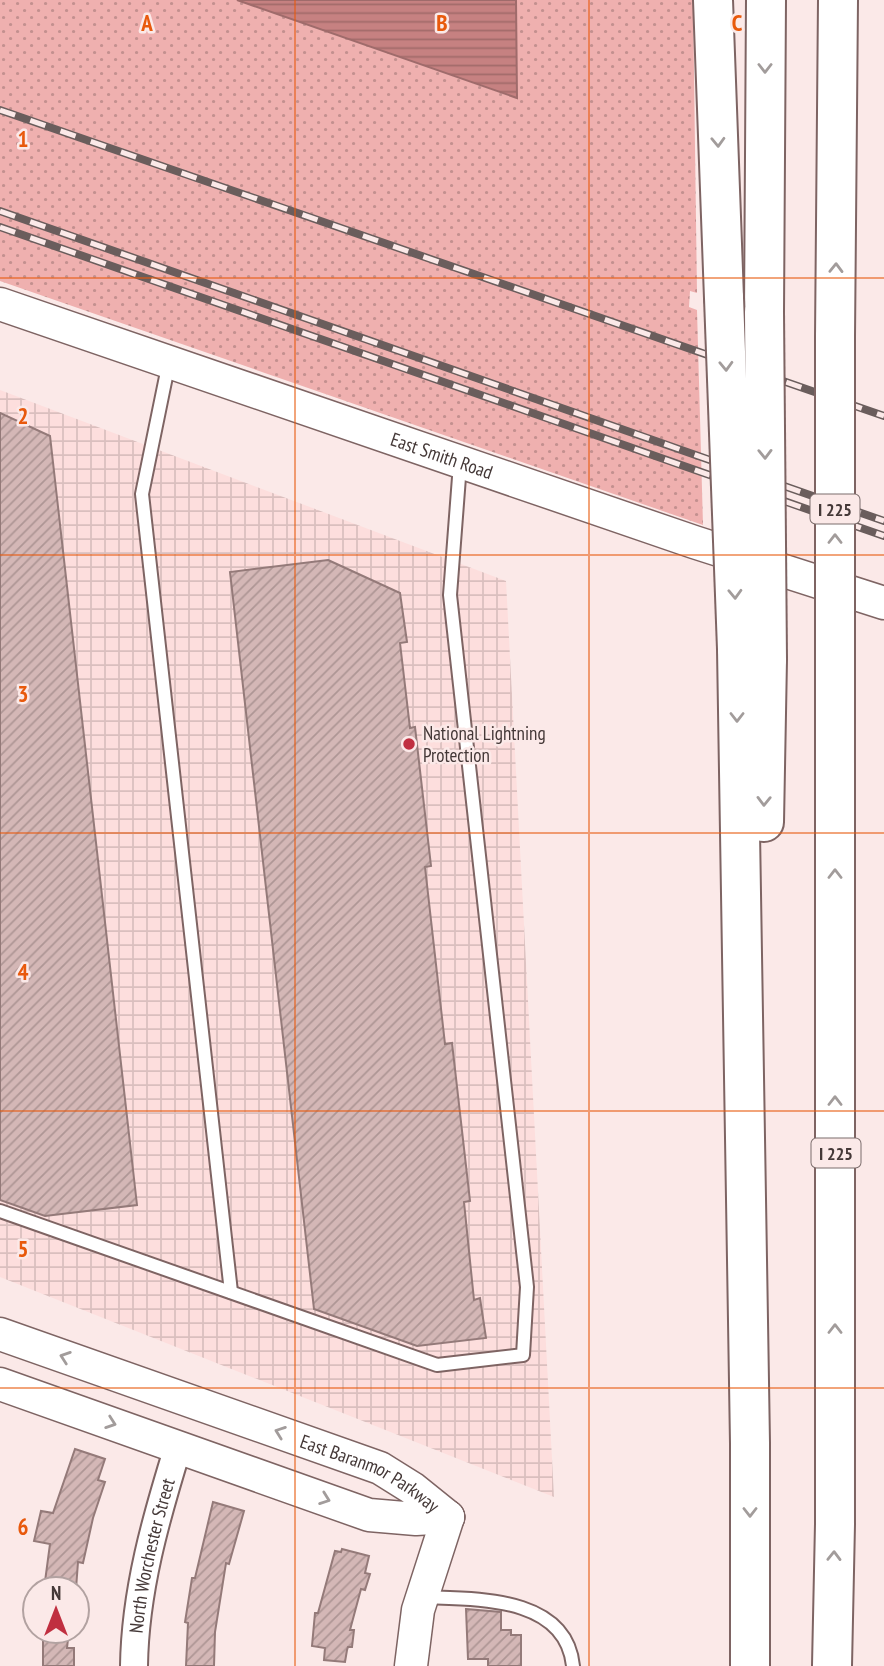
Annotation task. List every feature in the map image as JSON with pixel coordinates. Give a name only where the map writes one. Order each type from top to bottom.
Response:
[{"type":"highway","points":[[713,0],[723,298],[752,654]]},
{"type":"highway","points":[[750,1666],[752,654],[764,312],[766,0]]},
{"type":"highway","name":"I 225","points":[[832,1666],[835,1316],[835,337],[839,3]]},
{"type":"street","name":"East Smith Road","points":[[0,304],[694,542],[884,603]]},
{"type":"street","name":"East Baranmor Parkway","points":[[0,1334],[380,1468],[412,1488],[448,1517]]},
{"type":"street","name":"East Baranmor Parkway","points":[[0,1384],[369,1515],[416,1519],[448,1517]]},
{"type":"street","name":"North Worchester Street","points":[[134,1666],[134,1642],[147,1558],[178,1447]]},
{"type":"street","points":[[411,1666],[422,1597],[448,1517]]},
{"type":"lane","points":[[169,362],[142,494],[231,1292]]},
{"type":"lane","points":[[0,1211],[437,1365],[523,1355],[527,1287],[450,595],[461,462]]},
{"type":"lane","points":[[422,1597],[503,1603],[528,1609],[548,1621],[561,1636],[572,1654],[573,1666]]},
{"type":"shaded area","points":[[0,0],[237,0],[516,98],[516,0],[693,0],[697,293],[690,291],[689,307],[697,310],[703,525],[0,281]]},
{"type":"shaded area","points":[[237,0],[516,0],[517,98],[254,6]]},
{"type":"shaded area","points":[[0,390],[506,581],[554,1497],[0,1277]]},
{"type":"building","points":[[0,413],[50,436],[137,1205],[45,1216],[0,1200]]},
{"type":"building","points":[[328,560],[400,593],[407,642],[400,643],[410,728],[415,727],[431,866],[425,867],[445,1044],[452,1043],[470,1201],[464,1202],[474,1300],[480,1298],[486,1338],[417,1346],[314,1309],[230,572]]},
{"type":"building","points":[[75,1449],[105,1459],[98,1480],[105,1482],[93,1518],[83,1563],[78,1562],[77,1575],[46,1575],[50,1544],[34,1541],[41,1511],[53,1513]]},
{"type":"building","points":[[213,1502],[244,1511],[229,1564],[226,1563],[215,1632],[214,1666],[186,1666],[188,1623],[185,1622],[192,1578],[195,1578]]},
{"type":"building","points":[[342,1549],[369,1556],[365,1573],[370,1574],[365,1590],[361,1589],[350,1630],[354,1630],[352,1647],[348,1647],[345,1662],[324,1660],[325,1648],[312,1646],[315,1613],[318,1613],[335,1551],[341,1552]]},
{"type":"building","points":[[466,1609],[501,1612],[501,1630],[511,1630],[511,1635],[521,1635],[521,1666],[488,1666],[488,1659],[468,1659]]},
{"type":"building","points":[[43,1645],[67,1645],[67,1648],[74,1648],[74,1666],[43,1666]]},
{"type":"railway","points":[[0,110],[884,416]]},
{"type":"railway","points":[[0,211],[884,521]]},
{"type":"railway","points":[[0,227],[884,536]]},
{"type":"place","name":"National Lightning Protection","points":[[409,744]]}]
